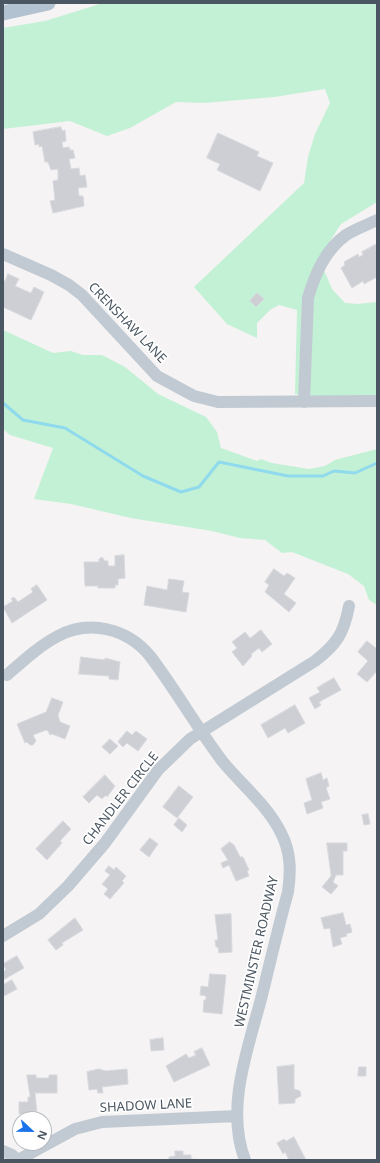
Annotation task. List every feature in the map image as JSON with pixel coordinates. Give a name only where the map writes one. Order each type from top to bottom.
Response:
[{"type":"main road","points":[[3,12],[48,3]]},
{"type":"street","points":[[304,402],[308,298],[315,276],[331,250],[346,235],[377,220]]},
{"type":"street","name":"CRENSHAW LANE","points":[[3,254],[69,285],[82,295],[158,376],[194,396],[218,402],[377,401]]},
{"type":"street","name":"CHANDLER CIRCLE","points":[[3,936],[39,914],[68,886],[105,843],[158,770],[201,730],[315,661],[328,651],[341,636],[349,606]]},
{"type":"street","name":"WESTMINSTER ROADWAY","points":[[7,675],[48,642],[64,633],[88,628],[113,631],[132,639],[147,652],[223,762],[276,824],[287,847],[291,867],[288,892],[245,1061],[237,1116],[240,1146],[245,1160]]},
{"type":"street","name":"SHADOW LANE","points":[[3,1151],[12,1154],[18,1160],[75,1129],[102,1122],[119,1120],[237,1116]]},
{"type":"green space","points":[[103,3],[377,3],[377,202],[341,224],[319,258],[332,289],[345,303],[358,304],[377,302],[377,396],[326,397],[295,394],[297,310],[279,305],[270,310],[257,323],[257,338],[227,324],[194,287],[304,183],[308,157],[315,134],[330,103],[325,89],[274,97],[204,103],[176,102],[130,128],[107,136],[70,121],[3,129],[3,28],[45,21]]},
{"type":"green space","points":[[3,330],[53,353],[71,351],[83,355],[102,355],[125,367],[158,394],[206,417],[217,432],[221,448],[257,461],[261,459],[272,463],[309,469],[325,466],[335,460],[377,449],[377,605],[369,600],[364,586],[348,574],[292,552],[282,553],[265,540],[240,538],[212,531],[131,518],[71,504],[34,499],[53,448],[10,435],[3,429]]},
{"type":"building","points":[[61,127],[62,131],[65,130],[66,141],[62,142],[63,148],[69,147],[70,150],[73,150],[75,158],[69,159],[71,169],[79,168],[80,176],[85,175],[87,187],[78,188],[79,196],[83,196],[84,206],[53,213],[50,201],[55,200],[53,181],[58,180],[58,169],[51,170],[48,162],[45,162],[42,146],[39,147],[39,144],[35,145],[33,132]]},
{"type":"building","points":[[218,133],[259,152],[257,156],[273,163],[260,191],[217,170],[220,164],[207,158]]},
{"type":"building","points":[[377,244],[377,277],[364,284],[363,281],[352,288],[341,268],[345,265],[344,262],[358,254],[359,257],[363,255],[362,252]]},
{"type":"building","points":[[8,274],[19,279],[15,286],[31,293],[34,287],[44,292],[31,320],[3,307],[3,280],[5,281]]},
{"type":"building","points":[[257,293],[264,299],[256,307],[250,301]]},
{"type":"building","points":[[124,555],[125,578],[118,579],[118,585],[115,585],[115,588],[85,586],[84,562],[99,562],[99,559],[102,557],[105,561],[108,561],[108,566],[115,566],[115,556]]},
{"type":"building","points":[[274,569],[284,576],[287,573],[295,578],[284,594],[296,603],[289,612],[265,592],[269,585],[265,582]]},
{"type":"building","points":[[169,579],[184,581],[182,592],[189,593],[186,612],[144,605],[147,586],[167,590]]},
{"type":"building","points":[[37,585],[47,600],[12,623],[3,607],[13,601],[11,599],[14,597],[18,602],[33,592],[31,589]]},
{"type":"building","points":[[261,630],[272,644],[262,652],[259,648],[251,654],[252,656],[243,666],[232,652],[237,648],[232,642],[245,632],[250,638]]},
{"type":"building","points":[[367,641],[377,649],[377,671],[367,682],[357,674],[368,661],[358,652]]},
{"type":"building","points":[[81,657],[105,660],[105,658],[120,662],[118,680],[109,679],[109,676],[79,674]]},
{"type":"building","points":[[334,678],[341,690],[319,702],[321,705],[315,709],[309,698],[320,692],[317,688]]},
{"type":"building","points":[[52,698],[63,702],[58,715],[60,722],[70,726],[65,739],[52,734],[50,735],[46,730],[33,735],[36,741],[33,745],[30,745],[27,742],[25,743],[17,724],[46,712]]},
{"type":"building","points":[[295,705],[305,723],[288,733],[285,728],[268,738],[261,725]]},
{"type":"building","points":[[127,731],[132,735],[136,731],[147,739],[138,751],[127,743],[123,747],[118,742]]},
{"type":"building","points":[[110,739],[118,746],[110,754],[102,747]]},
{"type":"building","points":[[321,773],[323,780],[327,778],[329,786],[326,788],[330,799],[321,802],[323,808],[307,814],[304,803],[312,800],[306,779]]},
{"type":"building","points":[[105,775],[115,786],[107,797],[106,795],[102,799],[97,795],[89,803],[83,797]]},
{"type":"building","points":[[179,786],[193,797],[177,818],[163,807]]},
{"type":"building","points":[[368,814],[370,824],[364,825],[362,815]]},
{"type":"building","points":[[179,818],[187,825],[182,832],[174,825]]},
{"type":"building","points":[[63,821],[71,829],[60,841],[62,843],[47,860],[36,849]]},
{"type":"building","points":[[150,838],[158,844],[149,857],[140,850]]},
{"type":"building","points":[[230,842],[234,845],[240,857],[243,857],[249,870],[247,871],[249,876],[236,881],[229,865],[223,868],[221,863],[228,860],[221,849]]},
{"type":"building","points":[[327,843],[347,843],[347,851],[343,851],[343,875],[336,875],[333,882],[338,886],[331,894],[322,887],[331,876]]},
{"type":"building","points":[[109,866],[114,870],[116,867],[126,876],[122,881],[124,883],[110,899],[104,894],[108,889],[102,884],[110,875],[105,871]]},
{"type":"building","points":[[343,913],[346,925],[350,924],[352,932],[346,934],[347,936],[340,938],[342,944],[333,947],[330,928],[324,929],[321,918]]},
{"type":"building","points":[[231,914],[232,952],[219,953],[215,940],[218,940],[215,915]]},
{"type":"building","points":[[75,918],[83,930],[62,943],[63,945],[56,950],[48,940]]},
{"type":"building","points":[[17,956],[24,968],[3,980],[3,972],[6,970],[3,964]]},
{"type":"building","points":[[210,974],[226,975],[222,1014],[203,1012],[204,1000],[206,1000],[206,996],[200,995],[201,986],[208,987]]},
{"type":"building","points":[[12,980],[17,989],[4,996],[3,985]]},
{"type":"building","points":[[163,1038],[164,1050],[151,1051],[150,1040]]},
{"type":"building","points":[[202,1048],[210,1065],[174,1082],[166,1066],[186,1054],[189,1058],[196,1055],[194,1052]]},
{"type":"building","points":[[294,1065],[294,1089],[300,1091],[301,1096],[295,1099],[295,1103],[279,1104],[277,1067]]},
{"type":"building","points":[[359,1067],[366,1067],[366,1076],[358,1076]]},
{"type":"building","points":[[99,1069],[106,1071],[127,1069],[128,1084],[102,1087],[103,1093],[98,1093],[97,1089],[89,1090],[87,1072]]},
{"type":"building","points":[[27,1075],[36,1075],[36,1078],[49,1078],[49,1075],[57,1075],[57,1093],[35,1093],[37,1111],[19,1111],[19,1102],[28,1102],[28,1097],[30,1097]]},
{"type":"building","points":[[294,1137],[306,1160],[289,1160],[285,1152],[283,1154],[277,1143],[284,1139],[286,1141]]},
{"type":"building","points":[[175,1151],[183,1151],[183,1155],[191,1155],[191,1159],[206,1160],[169,1160],[169,1157],[175,1156]]},
{"type":"waterway","points":[[3,403],[23,420],[65,428],[143,476],[181,492],[199,487],[219,462],[288,476],[323,476],[334,471],[355,473],[377,463]]}]
